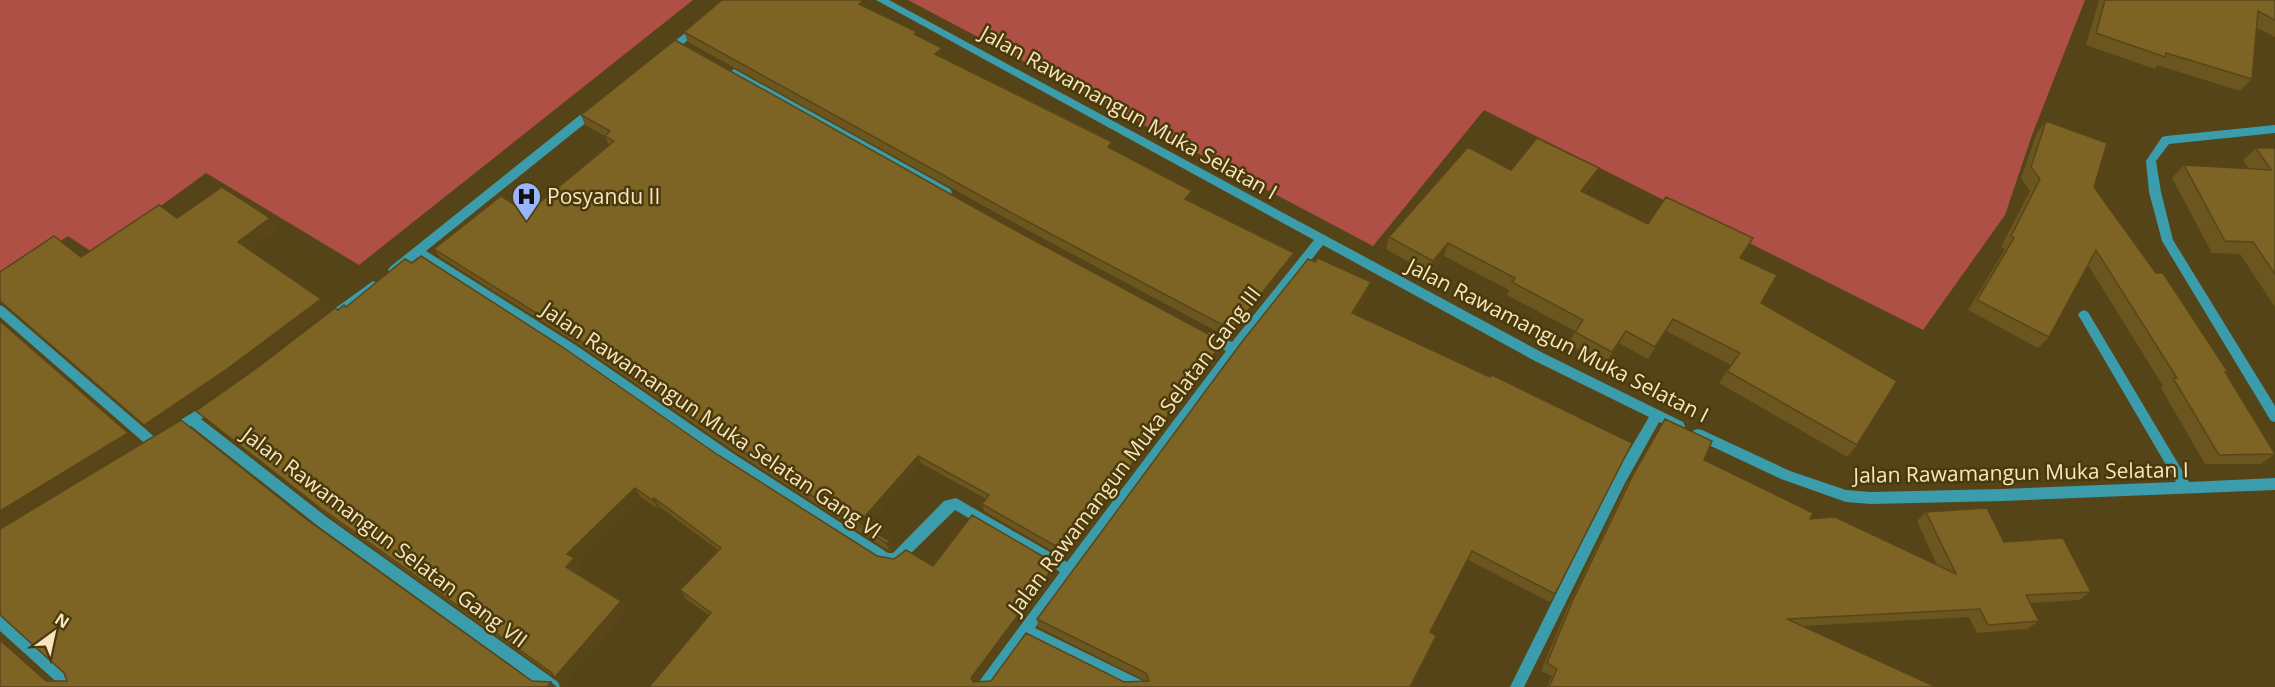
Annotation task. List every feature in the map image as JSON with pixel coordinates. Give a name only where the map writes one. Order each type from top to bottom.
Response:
[{"type":"street","name":"Jalan Rawamangun Muka Selatan I","points":[[881,0],[1539,357],[1786,475],[1846,496],[1871,498],[2002,495],[2275,484]]},
{"type":"street","points":[[660,58],[683,46],[704,21]]},
{"type":"street","points":[[719,65],[959,199]]},
{"type":"street","points":[[326,321],[418,251],[604,102]]},
{"type":"street","points":[[2275,129],[2166,140],[2151,161],[2155,192],[2168,241],[2275,417]]},
{"type":"street","name":"Jalan Rawamangun Muka Selatan Gang III","points":[[982,687],[1234,349],[1320,240]]},
{"type":"street","name":"Jalan Rawamangun Muka Selatan Gang VI","points":[[418,251],[573,350],[729,458],[886,559],[896,559],[949,505],[956,504],[1069,570]]},
{"type":"street","points":[[0,310],[148,446],[193,420],[220,401]]},
{"type":"street","points":[[2084,315],[2186,488]]},
{"type":"street","points":[[1203,333],[1234,349]]},
{"type":"street","points":[[1517,687],[1620,479],[1657,415]]},
{"type":"street","name":"Jalan Rawamangun Selatan Gang VII","points":[[193,420],[323,522],[553,687]]},
{"type":"street","points":[[0,622],[72,687]]},
{"type":"street","points":[[1025,630],[1140,687]]},
{"type":"shaded area","points":[[0,0],[693,0],[359,265],[206,173],[95,254],[68,236],[0,283]]},
{"type":"shaded area","points":[[908,0],[2085,0],[2032,135],[2005,215],[1923,330],[1484,110],[1373,246]]},
{"type":"building","points":[[722,0],[861,0],[859,4],[917,32],[914,34],[942,48],[935,54],[1112,142],[1108,147],[1192,191],[1185,199],[1294,253],[1232,330],[1021,218],[684,32]]},
{"type":"building","points":[[2105,0],[2275,0],[2275,20],[2258,11],[2252,79],[2166,53],[2165,57],[2096,33]]},
{"type":"building","points":[[675,40],[1011,228],[1223,342],[1066,552],[982,504],[989,495],[918,456],[859,523],[891,542],[886,543],[731,444],[573,336],[434,249],[501,196],[527,213],[614,141],[605,136],[610,131],[581,115]]},
{"type":"building","points":[[2046,121],[2107,143],[2094,187],[2156,273],[2163,273],[2228,372],[2225,372],[2275,454],[2219,455],[2173,378],[2177,378],[2096,250],[2049,337],[1977,300],[2014,238],[2011,236],[2040,179],[2031,167]]},
{"type":"building","points":[[1537,138],[1599,168],[1581,191],[1648,224],[1666,197],[1753,238],[1740,258],[1777,275],[1761,303],[1897,381],[1857,445],[1727,371],[1740,353],[1673,319],[1655,347],[1626,331],[1612,352],[1575,332],[1583,320],[1512,282],[1515,278],[1448,243],[1433,261],[1389,237],[1468,147],[1511,170]]},
{"type":"building","points":[[2256,148],[2275,148],[2275,274],[2253,242],[2225,241],[2184,165],[2271,170]]},
{"type":"building","points":[[222,187],[270,218],[238,242],[321,299],[227,369],[144,425],[0,301],[0,272],[54,236],[81,257],[159,205],[177,218]]},
{"type":"building","points":[[421,256],[561,346],[718,455],[877,556],[894,559],[906,550],[933,566],[972,515],[1056,564],[971,678],[973,682],[991,681],[1026,633],[1124,682],[1149,681],[1146,673],[1037,619],[1241,343],[1308,259],[1315,262],[1318,258],[1371,282],[1352,313],[1490,377],[1492,375],[1632,443],[1555,594],[1472,551],[1430,632],[1436,636],[1410,687],[649,687],[711,613],[680,590],[721,548],[654,498],[652,500],[635,488],[567,554],[574,558],[566,567],[621,601],[554,678],[552,673],[319,507],[196,411],[335,308],[338,310],[344,305],[346,307],[405,259],[412,263]]},
{"type":"building","points":[[0,321],[128,433],[0,511]]},
{"type":"building","points":[[1665,419],[1712,441],[1704,460],[1813,513],[1810,519],[1835,517],[1956,574],[1926,512],[1987,508],[2004,542],[2063,538],[2091,592],[2026,595],[2039,621],[1988,625],[1980,609],[1787,619],[1936,687],[1549,687],[1557,669],[1547,663],[1572,602],[1633,475]]},
{"type":"building","points":[[181,420],[306,519],[532,681],[551,682],[547,687],[0,687],[0,640],[46,681],[67,681],[64,673],[0,615],[0,529]]},
{"type":"place","name":"Posyandu II","points":[[526,222]]}]
